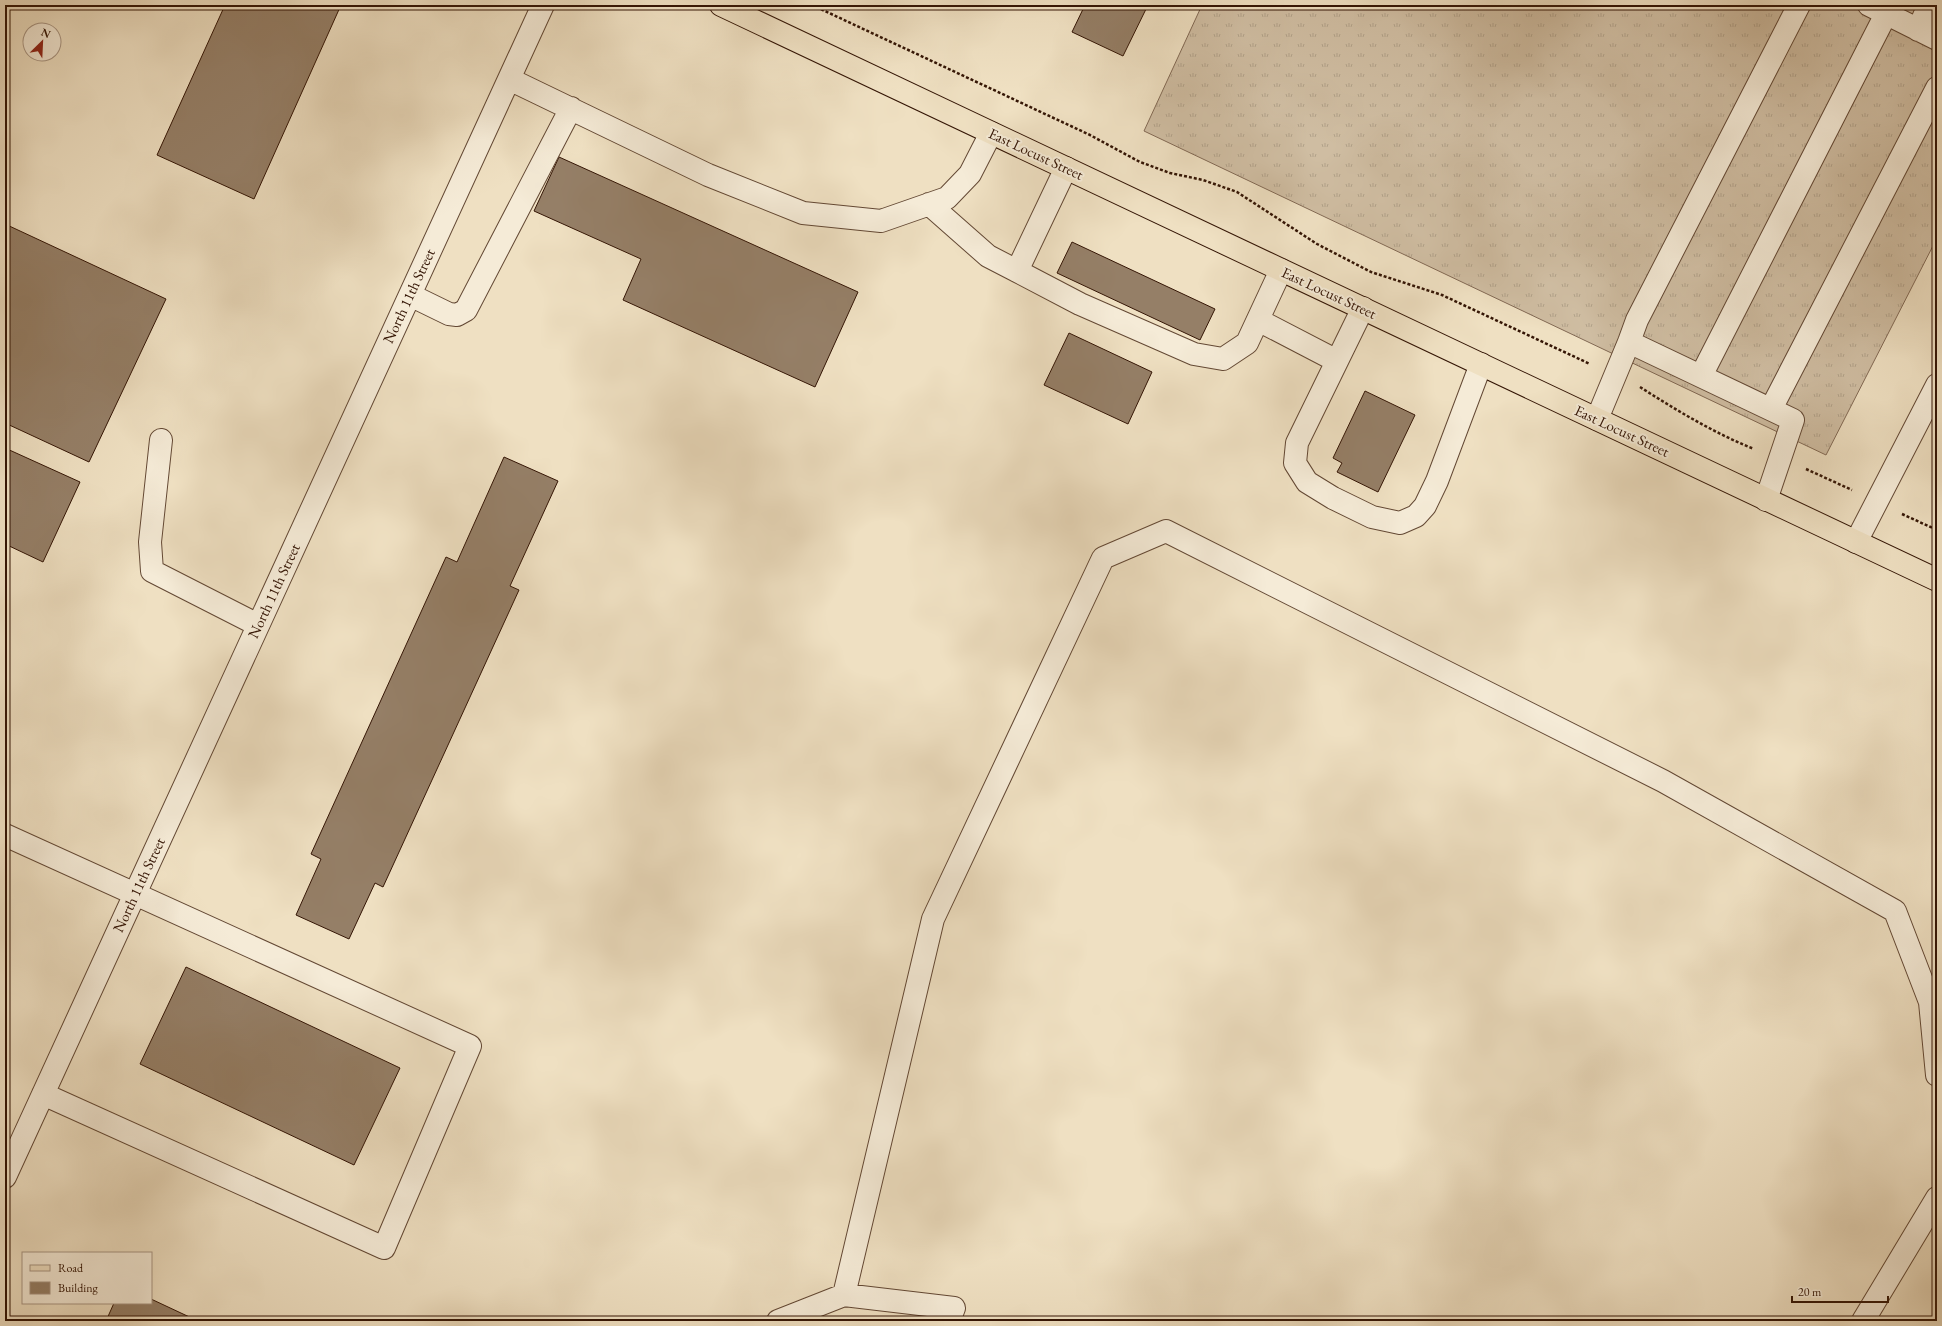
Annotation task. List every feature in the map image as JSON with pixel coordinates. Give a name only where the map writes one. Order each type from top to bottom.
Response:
[{"type":"main road","name":"East Locust Street","points":[[721,5],[1937,580]]},
{"type":"street","name":"North 11th Street","points":[[6,1172],[543,5]]},
{"type":"street","points":[[1596,419],[1630,342],[1637,320],[1799,5]]},
{"type":"street","points":[[1918,30],[1929,5]]},
{"type":"street","points":[[1701,376],[1877,9],[1937,39]]},
{"type":"street","points":[[509,79],[708,175],[803,213],[881,222],[947,198],[970,174],[991,132]]},
{"type":"street","points":[[1771,409],[1937,88]]},
{"type":"street","points":[[410,295],[450,314],[457,314],[466,310],[571,108]]},
{"type":"street","points":[[1017,271],[1066,168]]},
{"type":"street","points":[[929,204],[988,256],[1080,304],[1194,354],[1223,359],[1247,343],[1281,270]]},
{"type":"street","points":[[1363,308],[1297,443],[1295,463],[1307,482],[1332,498],[1372,517],[1400,523],[1416,516],[1425,506],[1437,481],[1481,364]]},
{"type":"street","points":[[1258,320],[1337,361]]},
{"type":"street","points":[[1630,342],[1793,420],[1766,500]]},
{"type":"street","points":[[1856,542],[1937,385]]},
{"type":"street","points":[[161,440],[150,542],[152,571],[258,626]]},
{"type":"street","points":[[844,1295],[933,919],[1103,558],[1166,531],[1663,781],[1895,911],[1930,1002],[1937,1075]]},
{"type":"street","points":[[5,835],[134,895],[470,1046],[384,1248],[43,1094]]},
{"type":"street","points":[[1863,1321],[1937,1198]]},
{"type":"street","points":[[778,1321],[844,1295],[954,1308],[949,1321]]},
{"type":"path","points":[[812,5],[1090,135],[1140,162],[1170,173],[1203,180],[1237,192],[1317,244],[1371,272],[1442,294],[1543,343],[1639,386],[1674,408],[1735,441],[1780,460],[1810,470],[1937,530]]},
{"type":"green space","points":[[1202,5],[1937,5],[1937,238],[1826,455],[1144,131]]},
{"type":"building","points":[[225,5],[341,5],[254,199],[157,155]]},
{"type":"building","points":[[1085,5],[1148,5],[1123,56],[1072,32]]},
{"type":"building","points":[[559,157],[858,292],[815,387],[623,300],[641,259],[534,211]]},
{"type":"building","points":[[5,224],[166,299],[89,462],[5,423]]},
{"type":"building","points":[[1072,242],[1215,309],[1200,340],[1057,273]]},
{"type":"building","points":[[1069,333],[1152,372],[1128,424],[1044,385]]},
{"type":"building","points":[[1365,391],[1415,415],[1378,492],[1337,472],[1342,463],[1333,458]]},
{"type":"building","points":[[5,448],[80,482],[43,562],[5,544]]},
{"type":"building","points":[[504,457],[558,481],[510,586],[519,590],[383,887],[375,883],[349,939],[296,915],[321,859],[311,854],[446,557],[457,562]]},
{"type":"building","points":[[186,967],[400,1068],[354,1165],[140,1064]]},
{"type":"building","points":[[152,1299],[198,1321],[106,1321],[114,1304],[152,1304]]}]
